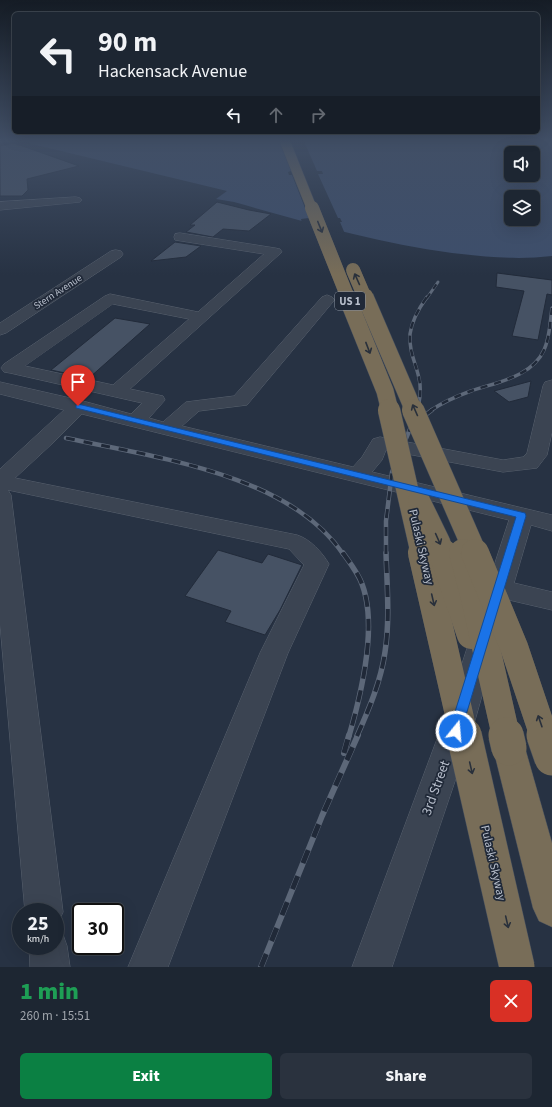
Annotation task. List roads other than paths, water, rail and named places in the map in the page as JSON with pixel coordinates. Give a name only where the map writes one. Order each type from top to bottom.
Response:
[{"type":"highway","name":"Pulaski Skyway","points":[[302,184],[385,391],[517,967]]},
{"type":"highway","name":"US 1","points":[[314,184],[430,446],[491,589],[514,647],[552,758]]},
{"type":"highway","points":[[430,446],[450,507],[473,590],[508,748],[552,908]]},
{"type":"highway","points":[[402,467],[440,542],[508,748]]},
{"type":"street","points":[[0,206],[76,200]]},
{"type":"street","points":[[117,391],[275,252],[180,237]]},
{"type":"street","name":"Stern Avenue","points":[[0,330],[116,254]]},
{"type":"street","points":[[136,420],[156,400],[10,368],[110,299],[201,317]]},
{"type":"street","points":[[168,428],[192,406],[240,401],[327,300]]},
{"type":"street","points":[[358,475],[371,460],[380,443],[503,466],[529,463],[545,446],[552,386]]},
{"type":"street","points":[[0,388],[136,420],[552,523]]},
{"type":"street","points":[[0,481],[48,437],[78,406]]},
{"type":"street","points":[[0,481],[297,543],[317,564],[274,653],[148,967]]},
{"type":"street","points":[[0,495],[43,903]]},
{"type":"street","name":"3rd Street","points":[[372,967],[456,731],[522,516]]},
{"type":"street","points":[[500,588],[552,600]]},
{"type":"street","points":[[49,955],[50,967]]},
{"type":"water","points":[[198,184],[552,184],[552,256],[502,258],[424,249],[369,238],[234,202],[216,199],[227,191]]},
{"type":"railway","points":[[427,298],[438,282]]},
{"type":"railway","points":[[417,411],[420,399],[420,388],[419,378],[410,344],[410,334],[416,314],[427,297]]},
{"type":"railway","points":[[430,411],[455,397],[513,377],[531,367],[538,359],[546,345],[549,335],[552,308]]},
{"type":"railway","points":[[386,553],[386,521],[392,472],[418,410]]},
{"type":"railway","points":[[413,428],[420,419],[432,410]]},
{"type":"railway","points":[[66,438],[178,462],[217,473],[255,487],[289,505],[319,527],[343,554]]},
{"type":"railway","points":[[343,553],[362,584],[367,601],[368,620],[368,640],[363,681],[349,736]]},
{"type":"railway","points":[[357,736],[378,684],[387,640],[388,615],[386,553]]},
{"type":"railway","points":[[344,753],[349,735]]},
{"type":"railway","points":[[261,967],[322,816],[358,735]]}]
